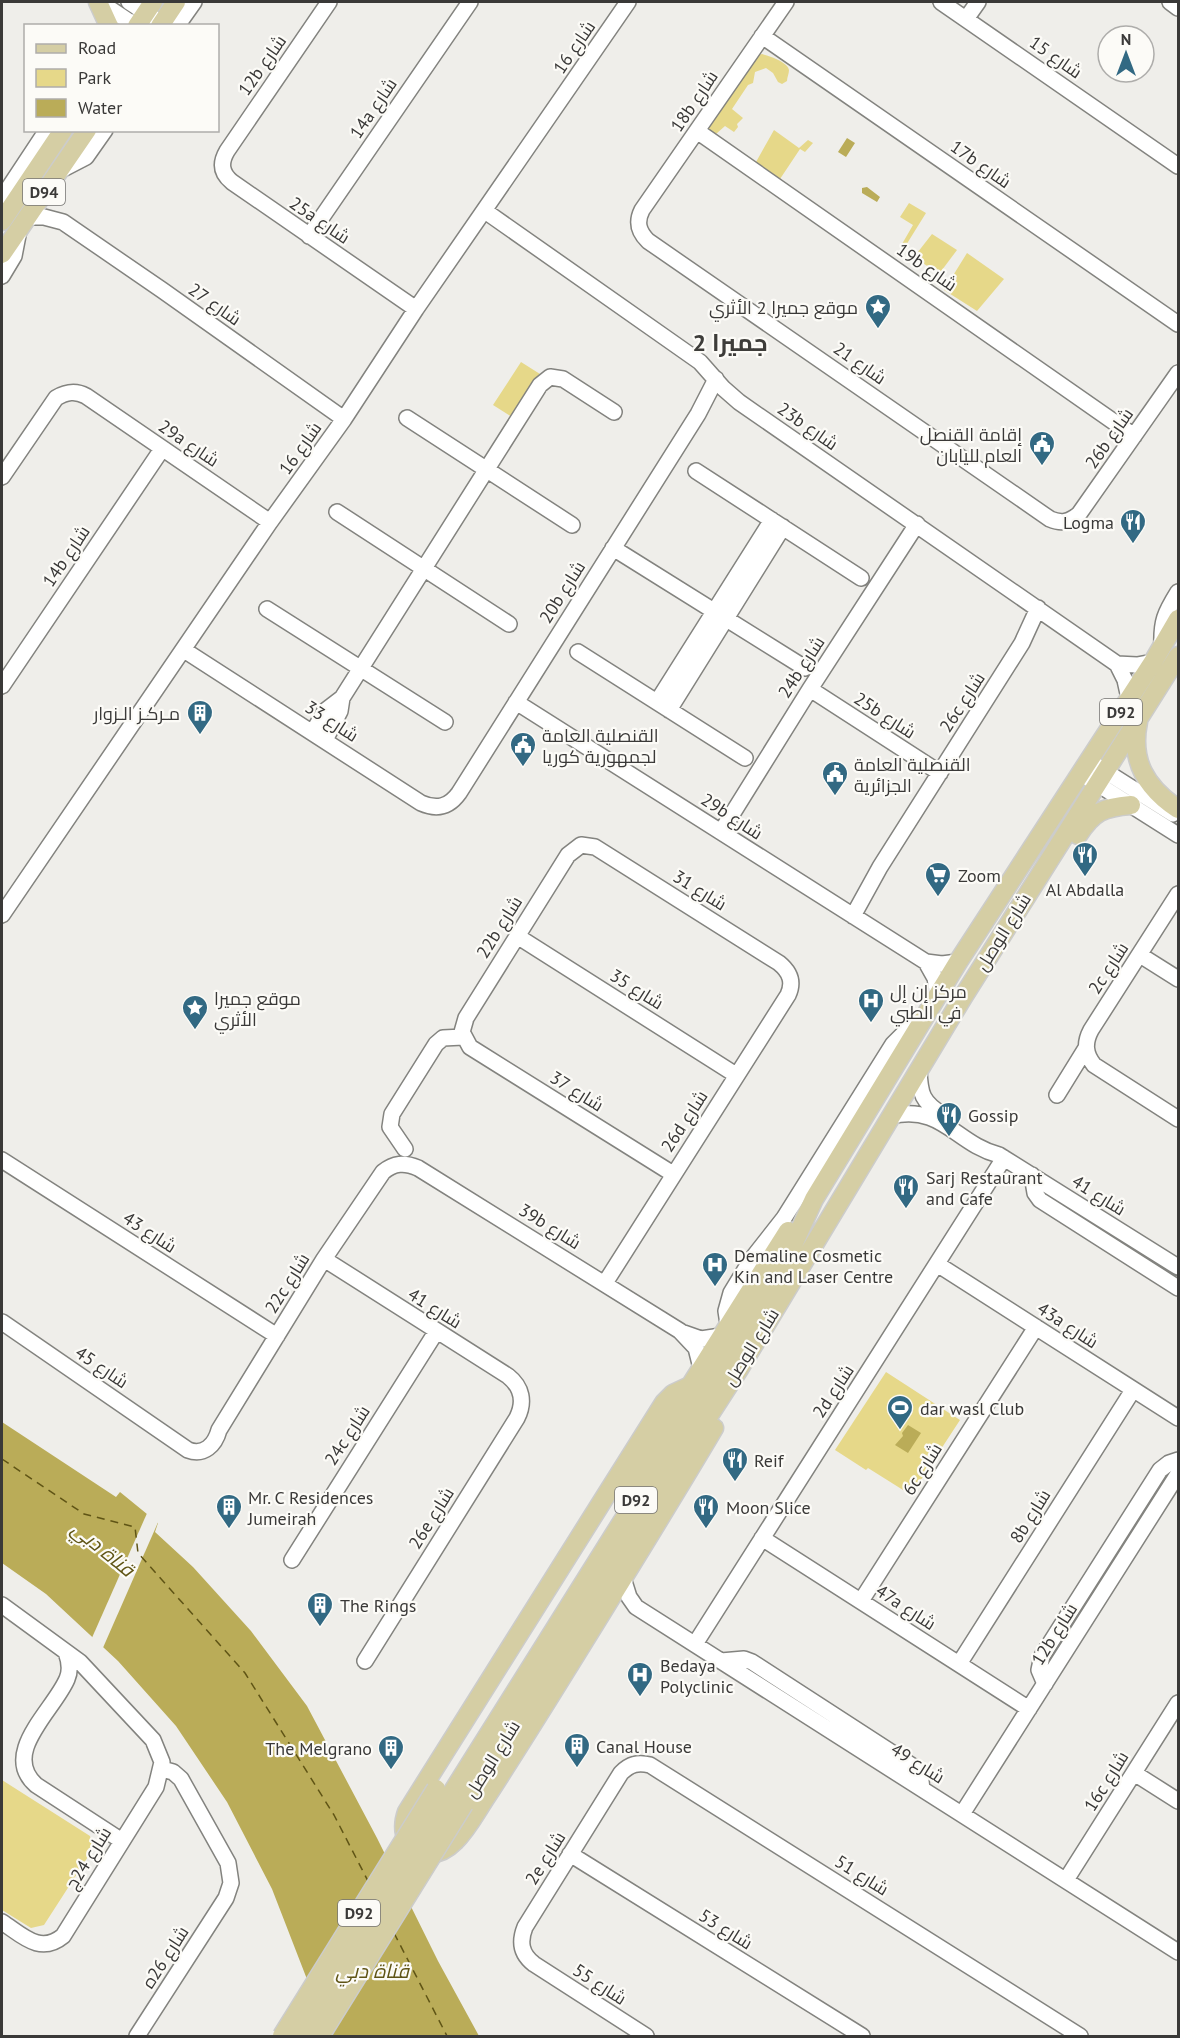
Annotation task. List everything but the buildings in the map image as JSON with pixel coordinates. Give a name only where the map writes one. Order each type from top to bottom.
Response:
[{"type":"main road","points":[[99,2],[108,24]]},
{"type":"main road","points":[[166,24],[176,2]]},
{"type":"main road","name":"D94","points":[[2,221],[62,132]]},
{"type":"main road","name":"D94","points":[[2,254],[86,132]]},
{"type":"main road","name":"شارع الوصل","points":[[301,2037],[752,1316],[793,1245],[814,1199],[958,962],[1179,619]]},
{"type":"main road","name":"شارع الوصل","points":[[282,2037],[661,1489],[739,1369],[919,1070],[1179,656]]},
{"type":"main road","points":[[1140,716],[1137,726],[1137,752],[1142,771],[1156,792],[1179,809]]},
{"type":"main road","points":[[1050,859],[1052,836],[1082,786],[1081,773]]},
{"type":"main road","points":[[1050,859],[1073,842],[1087,821],[1097,813],[1110,807],[1131,805]]},
{"type":"main road","name":"شارع الوصل","points":[[320,2037],[450,1796],[690,1386],[784,1237],[814,1199]]},
{"type":"main road","points":[[690,1386],[673,1394],[664,1403],[407,1812],[403,1824],[404,1832],[413,1847],[421,1852],[438,1852],[446,1849],[461,1834],[495,1783],[723,1413],[739,1369]]},
{"type":"street","points":[[99,2],[163,24]]},
{"type":"street","points":[[129,2],[143,16]]},
{"type":"street","points":[[167,24],[194,2]]},
{"type":"street","name":"12b شارع","points":[[226,151],[329,2]]},
{"type":"street","name":"14a شارع","points":[[309,236],[470,2]]},
{"type":"street","name":"شارع 16","points":[[2,915],[628,2]]},
{"type":"street","name":"18b شارع","points":[[638,225],[642,210],[786,2]]},
{"type":"street","name":"شارع 15","points":[[941,2],[1179,166]]},
{"type":"street","points":[[966,19],[978,2]]},
{"type":"street","points":[[1170,2],[1179,8]]},
{"type":"street","name":"17b شارع","points":[[762,36],[1179,324]]},
{"type":"street","name":"19b شارع","points":[[697,131],[1134,436]]},
{"type":"street","points":[[2,198],[46,132]]},
{"type":"street","points":[[59,171],[86,156],[104,132]]},
{"type":"street","name":"25a شارع","points":[[226,151],[222,164],[226,177],[416,309]]},
{"type":"street","name":"شارع 27","points":[[46,189],[51,205],[63,222]]},
{"type":"street","name":"23b شارع","points":[[484,211],[700,362],[748,408],[1117,664]]},
{"type":"street","name":"شارع 27","points":[[23,222],[44,217],[63,222],[344,419]]},
{"type":"street","points":[[2,276],[14,256],[23,222]]},
{"type":"street","name":"شارع 21","points":[[638,225],[648,241],[1040,513],[1055,521],[1067,522]]},
{"type":"street","name":"26b شارع","points":[[1067,522],[1079,514],[1179,373]]},
{"type":"street","points":[[319,736],[325,711],[342,698],[540,385],[550,377],[563,379],[614,412]]},
{"type":"street","name":"20b شارع","points":[[459,794],[699,412],[720,383]]},
{"type":"street","name":"29a شارع","points":[[2,477],[56,398],[71,392],[86,396],[270,522]]},
{"type":"street","points":[[407,418],[572,525]]},
{"type":"street","name":"14b شارع","points":[[2,686],[162,449]]},
{"type":"street","points":[[696,471],[861,578]]},
{"type":"street","points":[[337,512],[509,624]]},
{"type":"street","points":[[663,706],[719,614],[778,524]]},
{"type":"street","name":"24b شارع","points":[[721,832],[917,524]]},
{"type":"street","points":[[613,548],[805,668]]},
{"type":"street","name":"شارع الوصل","points":[[1162,646],[1162,623],[1179,592]]},
{"type":"street","points":[[267,609],[445,722]]},
{"type":"street","name":"26c شارع","points":[[849,914],[1043,611]]},
{"type":"street","name":"شارع 33","points":[[184,650],[429,807],[438,808],[446,805],[459,794]]},
{"type":"street","points":[[578,652],[745,758]]},
{"type":"street","points":[[1129,698],[1125,680],[1117,664],[1137,665],[1153,662]]},
{"type":"street","name":"25b شارع","points":[[810,689],[939,773]]},
{"type":"street","name":"29b شارع","points":[[516,702],[926,962]]},
{"type":"street","points":[[1081,773],[1102,779],[1179,817]]},
{"type":"street","points":[[1102,779],[1131,805],[1179,835]]},
{"type":"street","name":"22b شارع","points":[[463,1037],[463,1022],[571,850],[581,845]]},
{"type":"street","name":"شارع 31","points":[[581,845],[595,847],[750,944],[784,968],[790,979]]},
{"type":"street","name":"2c شارع","points":[[1057,1095],[1086,1048],[1091,1030],[1179,894]]},
{"type":"street","name":"شارع 35","points":[[517,936],[736,1075]]},
{"type":"street","points":[[1140,955],[1179,979]]},
{"type":"street","points":[[926,962],[942,964],[958,962]]},
{"type":"street","points":[[926,962],[935,978],[938,996]]},
{"type":"street","name":"26d شارع","points":[[604,1283],[788,995],[790,979]]},
{"type":"street","name":"شارع الوصل","points":[[725,1330],[728,1299],[751,1260],[784,1218],[893,1044],[907,1030],[923,1020]]},
{"type":"street","points":[[405,1149],[390,1127],[392,1114],[439,1041],[443,1038],[463,1037]]},
{"type":"street","name":"شارع 37","points":[[463,1037],[470,1047],[673,1174]]},
{"type":"street","points":[[1086,1048],[1089,1059],[1094,1065],[1179,1119]]},
{"type":"street","name":"شارع 41","points":[[919,1070],[921,1092],[926,1103],[986,1142],[1001,1157]]},
{"type":"street","name":"شارع 41","points":[[891,1116],[910,1113],[926,1115],[1001,1157],[1179,1268]]},
{"type":"street","name":"2d شارع","points":[[695,1644],[937,1264],[1001,1157]]},
{"type":"street","name":"شارع 43","points":[[2,1160],[277,1336]]},
{"type":"street","name":"39b شارع","points":[[396,1164],[418,1168],[681,1331],[701,1339],[725,1330]]},
{"type":"street","name":"22c شارع","points":[[181,1445],[204,1442],[219,1430],[324,1259],[383,1172],[396,1164]]},
{"type":"street","points":[[1032,1176],[1035,1193],[1040,1200],[1179,1288]]},
{"type":"street","name":"شارع 41","points":[[324,1259],[508,1376],[518,1386],[521,1393]]},
{"type":"street","name":"43a شارع","points":[[937,1264],[1179,1418]]},
{"type":"street","name":"شارع 45","points":[[2,1322],[181,1445]]},
{"type":"street","name":"6c شارع","points":[[861,1602],[1036,1327]]},
{"type":"street","name":"39b شارع","points":[[681,1331],[696,1348],[701,1368]]},
{"type":"street","name":"24c شارع","points":[[292,1560],[436,1332]]},
{"type":"street","name":"8b شارع","points":[[959,1664],[1133,1390]]},
{"type":"street","name":"26e شارع","points":[[365,1661],[517,1418],[522,1402],[521,1393]]},
{"type":"street","points":[[1045,1683],[1039,1670],[1042,1656],[1161,1470],[1169,1463],[1179,1460]]},
{"type":"street","name":"12b شارع","points":[[962,1814],[1179,1474]]},
{"type":"street","name":"47a شارع","points":[[762,1538],[1029,1709]]},
{"type":"street","points":[[623,1578],[626,1591],[636,1607]]},
{"type":"street","points":[[2,1605],[91,1672],[153,1740],[160,1755],[162,1769],[177,1775],[186,1790]]},
{"type":"street","points":[[605,1607],[618,1605],[636,1607]]},
{"type":"street","name":"شارع 49","points":[[636,1607],[1179,1952]]},
{"type":"street","points":[[66,1652],[70,1665],[67,1679],[27,1741],[22,1762],[26,1774],[36,1785],[122,1841]]},
{"type":"street","points":[[67,1679],[78,1673],[91,1672]]},
{"type":"street","name":"16c شارع","points":[[1066,1880],[1179,1703]]},
{"type":"street","name":"شارع 51","points":[[621,1773],[634,1764],[650,1765],[1080,2037]]},
{"type":"street","name":"شارع 24ج","points":[[2,1922],[33,1943],[48,1944],[63,1936],[156,1787],[162,1769]]},
{"type":"street","name":"2e شارع","points":[[534,1964],[523,1952],[521,1935],[621,1773]]},
{"type":"street","points":[[1134,1773],[1179,1801]]},
{"type":"street","points":[[156,1787],[174,1784],[186,1790]]},
{"type":"street","name":"شارع 26ه","points":[[137,2037],[226,1898],[231,1883],[228,1863],[186,1790]]},
{"type":"street","name":"شارع 53","points":[[570,1854],[862,2037]]},
{"type":"street","name":"شارع 55","points":[[534,1964],[646,2037]]},
{"type":"green space","points":[[762,54],[788,67],[787,81],[782,84],[778,82],[773,73],[766,68],[755,72],[753,83],[748,85],[732,109],[743,118],[737,124],[738,127],[734,132],[725,126],[716,134],[730,144],[730,147],[709,131],[708,125],[758,55]]},
{"type":"green space","points":[[774,130],[799,148],[808,140],[813,143],[805,152],[800,149],[780,179],[756,162]]},
{"type":"green space","points":[[909,203],[926,213],[903,250],[902,244],[913,225],[900,217]]},
{"type":"green space","points":[[932,234],[957,250],[939,274],[914,257]]},
{"type":"green space","points":[[967,253],[1004,279],[977,311],[944,290]]},
{"type":"green space","points":[[521,362],[540,374],[512,417],[493,405]]},
{"type":"green space","name":"dar wasl Club","points":[[886,1372],[960,1420],[911,1495],[835,1450]]},
{"type":"green space","points":[[2,1780],[90,1836],[93,1849],[44,1925],[31,1928],[2,1910]]},
{"type":"water","points":[[847,138],[855,143],[846,157],[838,152]]},
{"type":"water","points":[[867,187],[880,197],[877,202],[862,193],[862,188]]},
{"type":"water","name":"قناة دبي","points":[[2,1422],[116,1497],[120,1492],[158,1523],[155,1532],[193,1567],[251,1631],[307,1706],[479,2036],[329,2036],[272,1889],[227,1802],[176,1726],[118,1661],[46,1594],[2,1563]]},
{"type":"water","points":[[908,1425],[921,1433],[908,1453],[895,1445],[903,1436],[902,1433]]},
{"type":"pier","points":[[148,1511],[159,1520],[102,1650],[91,1640]]},
{"type":"ferry route","points":[[2,1459],[84,1514],[135,1527],[138,1553],[245,1673],[334,1815],[369,1883]]},
{"type":"ferry route","points":[[394,1933],[447,2036]]},
{"type":"place","name":"موقع جميرا 2 الأثري","points":[[878,330]]},
{"type":"place","name":"إقامة القنصل العام لليابان","points":[[1042,467]]},
{"type":"place","name":"Logma","points":[[1133,545]]},
{"type":"place","name":"مـركـز الـزوار","points":[[200,736]]},
{"type":"place","name":"القنصلية العامة لجمهورية كوريا","points":[[523,768]]},
{"type":"place","name":"القنصلية العامة الجزائرية","points":[[835,797]]},
{"type":"place","name":"Al Abdalla","points":[[1085,878]]},
{"type":"place","name":"Zoom","points":[[938,898]]},
{"type":"place","name":"مركز إن إل في الطبي","points":[[871,1024]]},
{"type":"place","name":"موقع جميرا الأثري","points":[[195,1031]]},
{"type":"place","name":"Gossip","points":[[949,1138]]},
{"type":"place","name":"Sarj Restaurant and Cafe","points":[[906,1210]]},
{"type":"place","name":"Demaline Cosmetic Kin and Laser Centre","points":[[715,1288]]},
{"type":"place","name":"dar wasl Club","points":[[900,1431]]},
{"type":"place","name":"Reif","points":[[735,1483]]},
{"type":"place","name":"Mr. C Residences Jumeirah","points":[[229,1530]]},
{"type":"place","name":"Moon Slice","points":[[706,1530]]},
{"type":"place","name":"The Rings","points":[[320,1628]]},
{"type":"place","name":"Bedaya Polyclinic","points":[[640,1698]]},
{"type":"place","name":"Canal House","points":[[577,1769]]},
{"type":"place","name":"The Melgrano","points":[[391,1771]]},
{"type":"district","name":"جميرا 2","points":[[730,342]]}]
